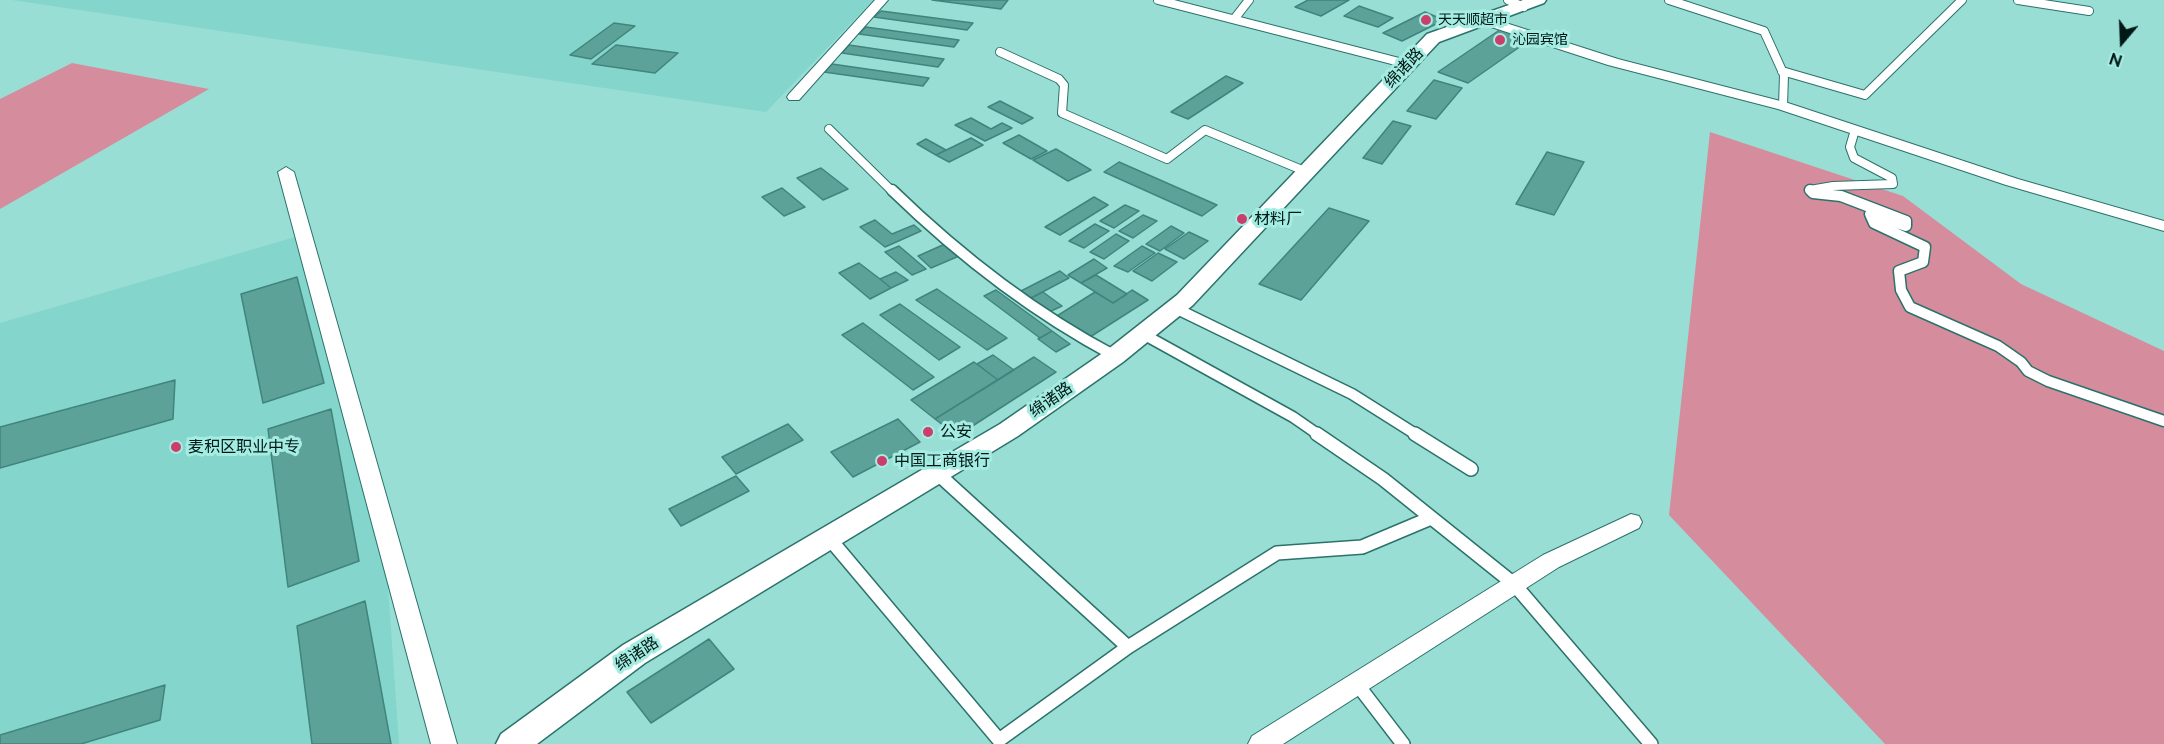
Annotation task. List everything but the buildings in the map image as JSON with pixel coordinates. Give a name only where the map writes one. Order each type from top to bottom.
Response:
[{"type":"street","points":[[794,97],[882,0]]},
{"type":"street","name":"绵诸路","points":[[512,744],[634,654],[1009,430],[1115,356],[1185,300],[1433,38],[1484,20],[1524,2]]},
{"type":"street","points":[[1484,20],[1613,62],[1783,106],[2072,199],[2164,226]]},
{"type":"street","points":[[286,172],[444,744]]},
{"type":"street","points":[[2072,199],[2075,193],[2164,217]]},
{"type":"street","points":[[1262,744],[1551,561],[1631,522]]},
{"type":"lane","points":[[1158,0],[1407,64]]},
{"type":"lane","points":[[1235,18],[1249,0]]},
{"type":"lane","points":[[1670,0],[1764,31],[1782,71],[1783,106]]},
{"type":"lane","points":[[1782,71],[1864,95],[1962,0]]},
{"type":"lane","points":[[2019,0],[2090,11]]},
{"type":"lane","points":[[1000,51],[1059,79],[1064,85],[1062,113],[1167,159],[1205,130],[1307,172]]},
{"type":"lane","points":[[830,129],[874,174],[983,271],[1074,336],[1115,356]]},
{"type":"lane","points":[[1855,130],[1850,147],[1854,158],[1892,178],[1893,184],[1833,186],[1810,190],[1813,193],[1841,195],[1906,221],[1906,226],[1870,214],[1875,223],[1925,247],[1923,262],[1899,271],[1898,281],[1902,297],[1910,307],[1998,346],[2021,362],[2028,371],[2048,381],[2164,422]]},
{"type":"lane","points":[[1175,308],[1352,394],[1471,470]]},
{"type":"lane","points":[[1143,334],[1293,417],[1383,479],[1514,584],[1651,744]]},
{"type":"lane","points":[[937,473],[1128,647]]},
{"type":"lane","points":[[828,538],[999,740],[1128,647],[1277,552],[1362,547],[1431,518]]},
{"type":"lane","points":[[1357,684],[1403,744]]},
{"type":"shaded area","points":[[12,0],[873,0],[766,112]]},
{"type":"shaded area","points":[[72,63],[209,89],[0,209],[0,99]]},
{"type":"shaded area","points":[[1710,132],[1903,196],[2021,284],[2164,351],[2164,744],[1885,744],[1669,515]]},
{"type":"shaded area","name":"麦积区职业中专","points":[[295,237],[387,572],[399,744],[0,744],[0,323]]},
{"type":"place","name":"天天顺超市","points":[[1426,20]]},
{"type":"place","name":"沁园宾馆","points":[[1500,40]]},
{"type":"place","name":"材料厂","points":[[1242,219]]},
{"type":"place","name":"公安","points":[[928,432]]},
{"type":"place","name":"麦积区职业中专","points":[[176,447]]},
{"type":"place","name":"中国工商银行","points":[[882,461]]}]
